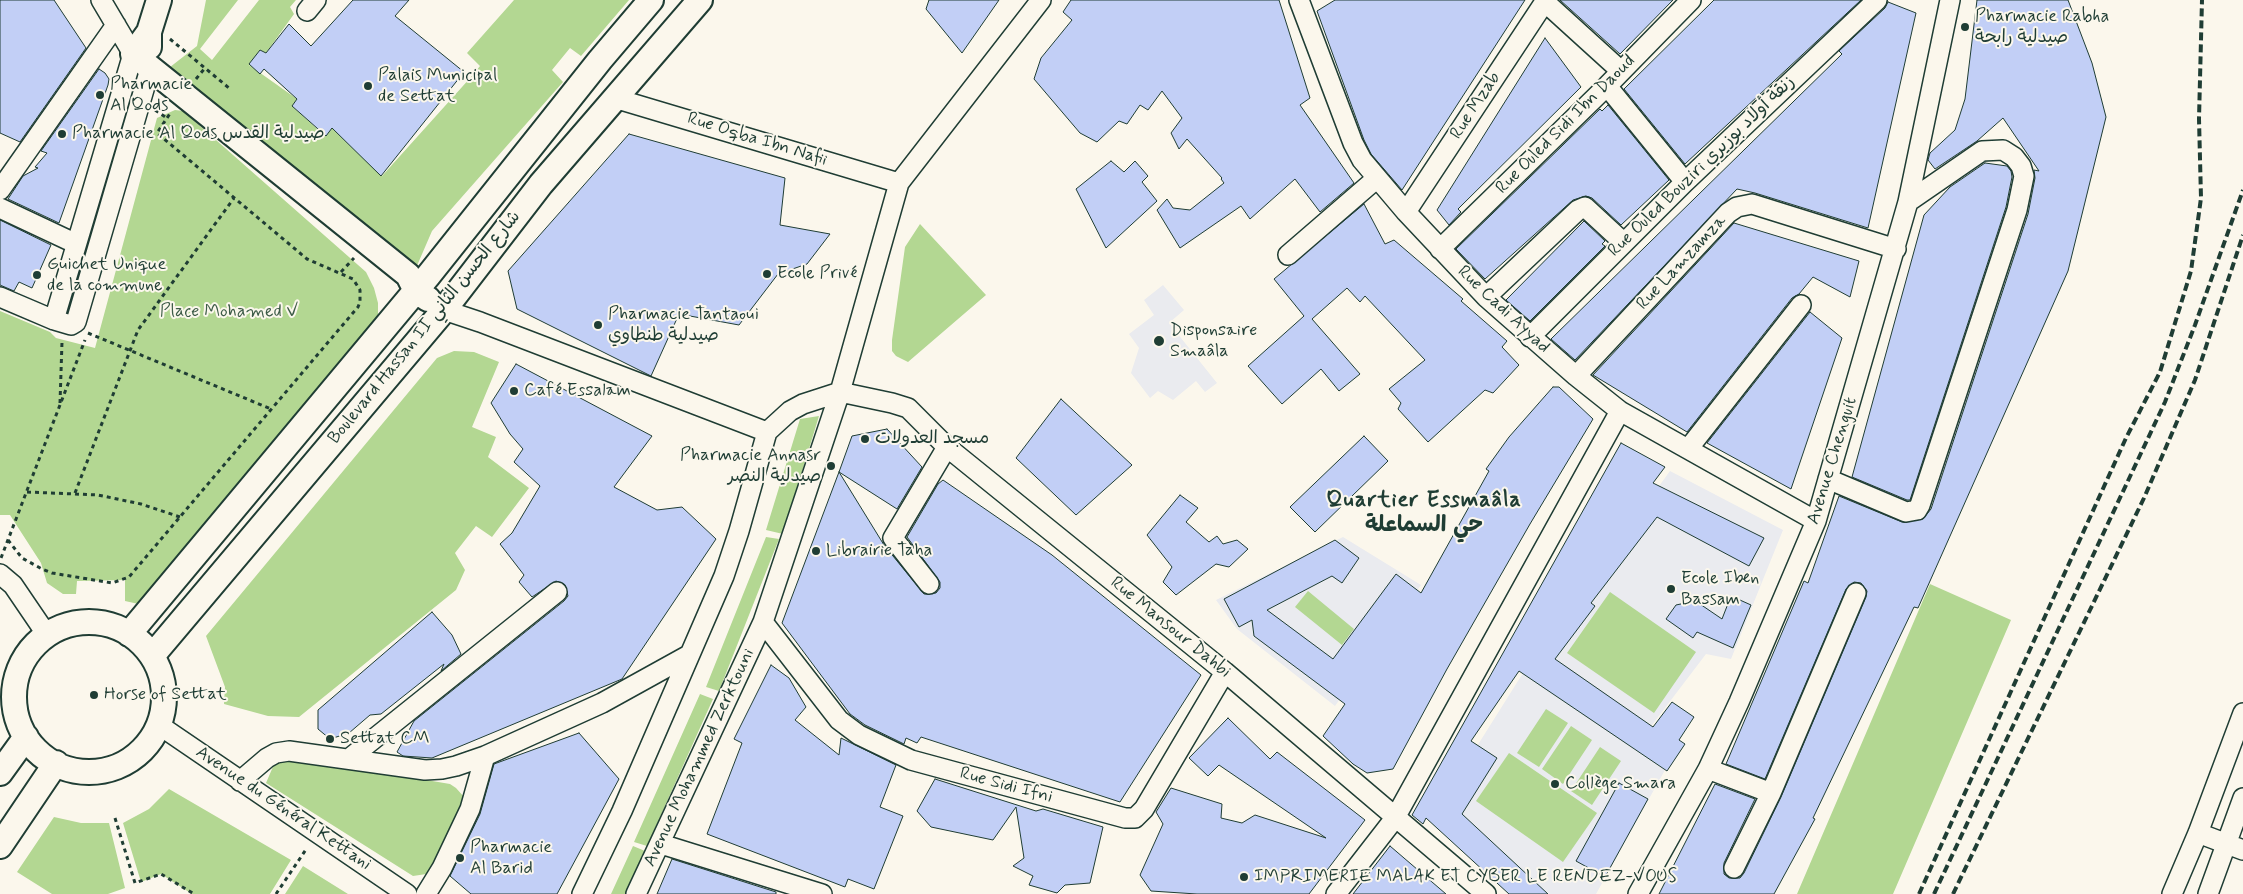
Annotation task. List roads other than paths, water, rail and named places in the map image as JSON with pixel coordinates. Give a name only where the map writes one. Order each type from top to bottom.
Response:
[{"type":"main road","points":[[159,0],[159,35],[141,61],[182,96],[417,281],[449,304]]},
{"type":"main road","name":"Boulevard Hassan II شارع الحسن الثاني","points":[[129,634],[417,281],[651,0]]},
{"type":"main road","name":"Boulevard Hassan II شارع الحسن الثاني","points":[[152,656],[449,304],[541,184],[700,0]]},
{"type":"main road","points":[[88,622],[109,625],[129,634],[152,656],[158,667],[164,690],[164,702],[153,736],[137,754],[116,767],[98,771],[79,771],[56,763],[39,752],[26,737],[14,705],[16,682],[27,655],[46,635],[66,625],[88,622]]},
{"type":"main road","points":[[0,773],[26,737]]},
{"type":"main road","points":[[0,846],[56,763]]},
{"type":"street","points":[[0,297],[54,320],[71,324],[78,319],[141,61],[101,0]]},
{"type":"street","points":[[582,894],[622,811],[724,576],[767,432],[790,411],[803,404],[840,392],[899,183],[1041,0]]},
{"type":"street","name":"Rue Ouled Sidi Ibn Daoud","points":[[1440,250],[1692,0]]},
{"type":"street","name":"Rue Ouled Bouziri زنقة أولاد بوزيري","points":[[1530,337],[1685,182],[1877,0]]},
{"type":"street","name":"Avenue Chenguit","points":[[1643,892],[1708,769],[1739,702],[1816,520],[1896,249],[1908,202],[1950,0]]},
{"type":"street","points":[[1545,1],[1621,71]]},
{"type":"street","name":"Rue Mzab","points":[[1406,212],[1545,1]]},
{"type":"street","name":"Rue Cadi Ayyad","points":[[1305,3],[1353,142],[1376,179],[1440,250],[1486,297],[1530,337],[1620,411],[1816,520]]},
{"type":"street","points":[[0,190],[116,25]]},
{"type":"street","points":[[54,320],[77,241],[141,61]]},
{"type":"street","points":[[1607,86],[1685,182]]},
{"type":"street","name":"Rue Oqba Ibn Nafii","points":[[614,98],[899,183]]},
{"type":"street","points":[[1828,480],[1906,512],[1917,510],[2017,210],[2024,176],[2021,166],[2014,157],[2003,150],[1982,151],[1908,202]]},
{"type":"street","points":[[1288,255],[1376,179]]},
{"type":"street","name":"Rue Lamzamza","points":[[1576,376],[1728,213],[1737,207],[1752,204],[1896,249]]},
{"type":"street","points":[[1486,297],[1578,210],[1585,207],[1624,243]]},
{"type":"street","points":[[0,208],[68,240],[77,241]]},
{"type":"street","points":[[449,304],[480,322],[767,432]]},
{"type":"street","points":[[1688,449],[1801,305]]},
{"type":"street","name":"Rue Mansour Dahbi","points":[[840,392],[908,408],[946,447],[1225,672],[1486,894]]},
{"type":"street","name":"Avenue Mohammed Zerktouni","points":[[636,894],[763,622],[840,392]]},
{"type":"street","points":[[1336,894],[1395,818],[1620,411]]},
{"type":"street","points":[[929,584],[893,538],[946,447]]},
{"type":"street","points":[[0,574],[13,586],[46,635]]},
{"type":"street","points":[[350,758],[556,592]]},
{"type":"street","points":[[1734,868],[1771,793],[1856,593]]},
{"type":"street","name":"Rue Sidi Ifni","points":[[763,622],[839,720],[859,735],[910,760],[1125,818],[1135,818],[1144,809],[1225,672]]},
{"type":"street","points":[[240,781],[276,753],[289,751],[350,758],[425,770],[442,769],[485,756],[602,703],[688,656]]},
{"type":"street","points":[[2172,894],[2213,796],[2243,713]]},
{"type":"street","name":"Avenue du Général Kettani","points":[[158,725],[407,894]]},
{"type":"street","points":[[426,894],[442,868],[470,809],[485,756]]},
{"type":"street","points":[[1708,769],[1771,793]]},
{"type":"street","points":[[2208,894],[2235,847],[2242,804],[2213,796]]},
{"type":"street","points":[[2198,833],[2235,847]]},
{"type":"street","points":[[661,844],[822,894]]},
{"type":"railway","points":[[1919,894],[2126,438],[2160,372],[2191,271],[2201,198],[2199,119],[2202,0]]},
{"type":"railway","points":[[1934,894],[2165,402],[2195,325],[2243,190]]},
{"type":"railway","points":[[1953,894],[2144,498],[2195,380],[2243,235]]},
{"type":"place","name":"Pharmacie Rabha صيدلية رابحة","points":[[1965,27]]},
{"type":"place","name":"Palais Municipal de Settat","points":[[368,86]]},
{"type":"place","name":"Pharmacie Al Qods","points":[[100,95]]},
{"type":"place","name":"Pharmacie Al Qods صيدلية القدس","points":[[62,134]]},
{"type":"place","name":"Ecole Privé","points":[[767,274]]},
{"type":"place","name":"Guichet Unique de la commune","points":[[37,275]]},
{"type":"place","name":"Pharmacie Tantaoui صيدلية طنطاوي","points":[[598,325]]},
{"type":"place","name":"Disponsaire Smaâla","points":[[1159,341]]},
{"type":"place","name":"Café Essalam","points":[[514,391]]},
{"type":"place","name":"مسجد العدولات","points":[[865,439]]},
{"type":"place","name":"Pharmacie Annasr صيدلية النصر","points":[[831,466]]},
{"type":"place","name":"Librairie Taha","points":[[816,551]]},
{"type":"place","name":"Ecole Iben Bassam","points":[[1671,589]]},
{"type":"place","name":"Horse of Settat","points":[[94,695]]},
{"type":"place","name":"Settat CM","points":[[330,739]]},
{"type":"place","name":"Collège Smara","points":[[1555,784]]},
{"type":"place","name":"Pharmacie Al Barid","points":[[460,858]]},
{"type":"place","name":"IMPRIMERIE MALAK ET CYBER LE RENDEZ-VOUS","points":[[1244,877]]},
{"type":"district","name":"Quartier Essmaâla حي السماعلة","points":[[1424,514]]},
{"type":"park label","name":"Place Mohamed V","points":[[229,312]]}]
